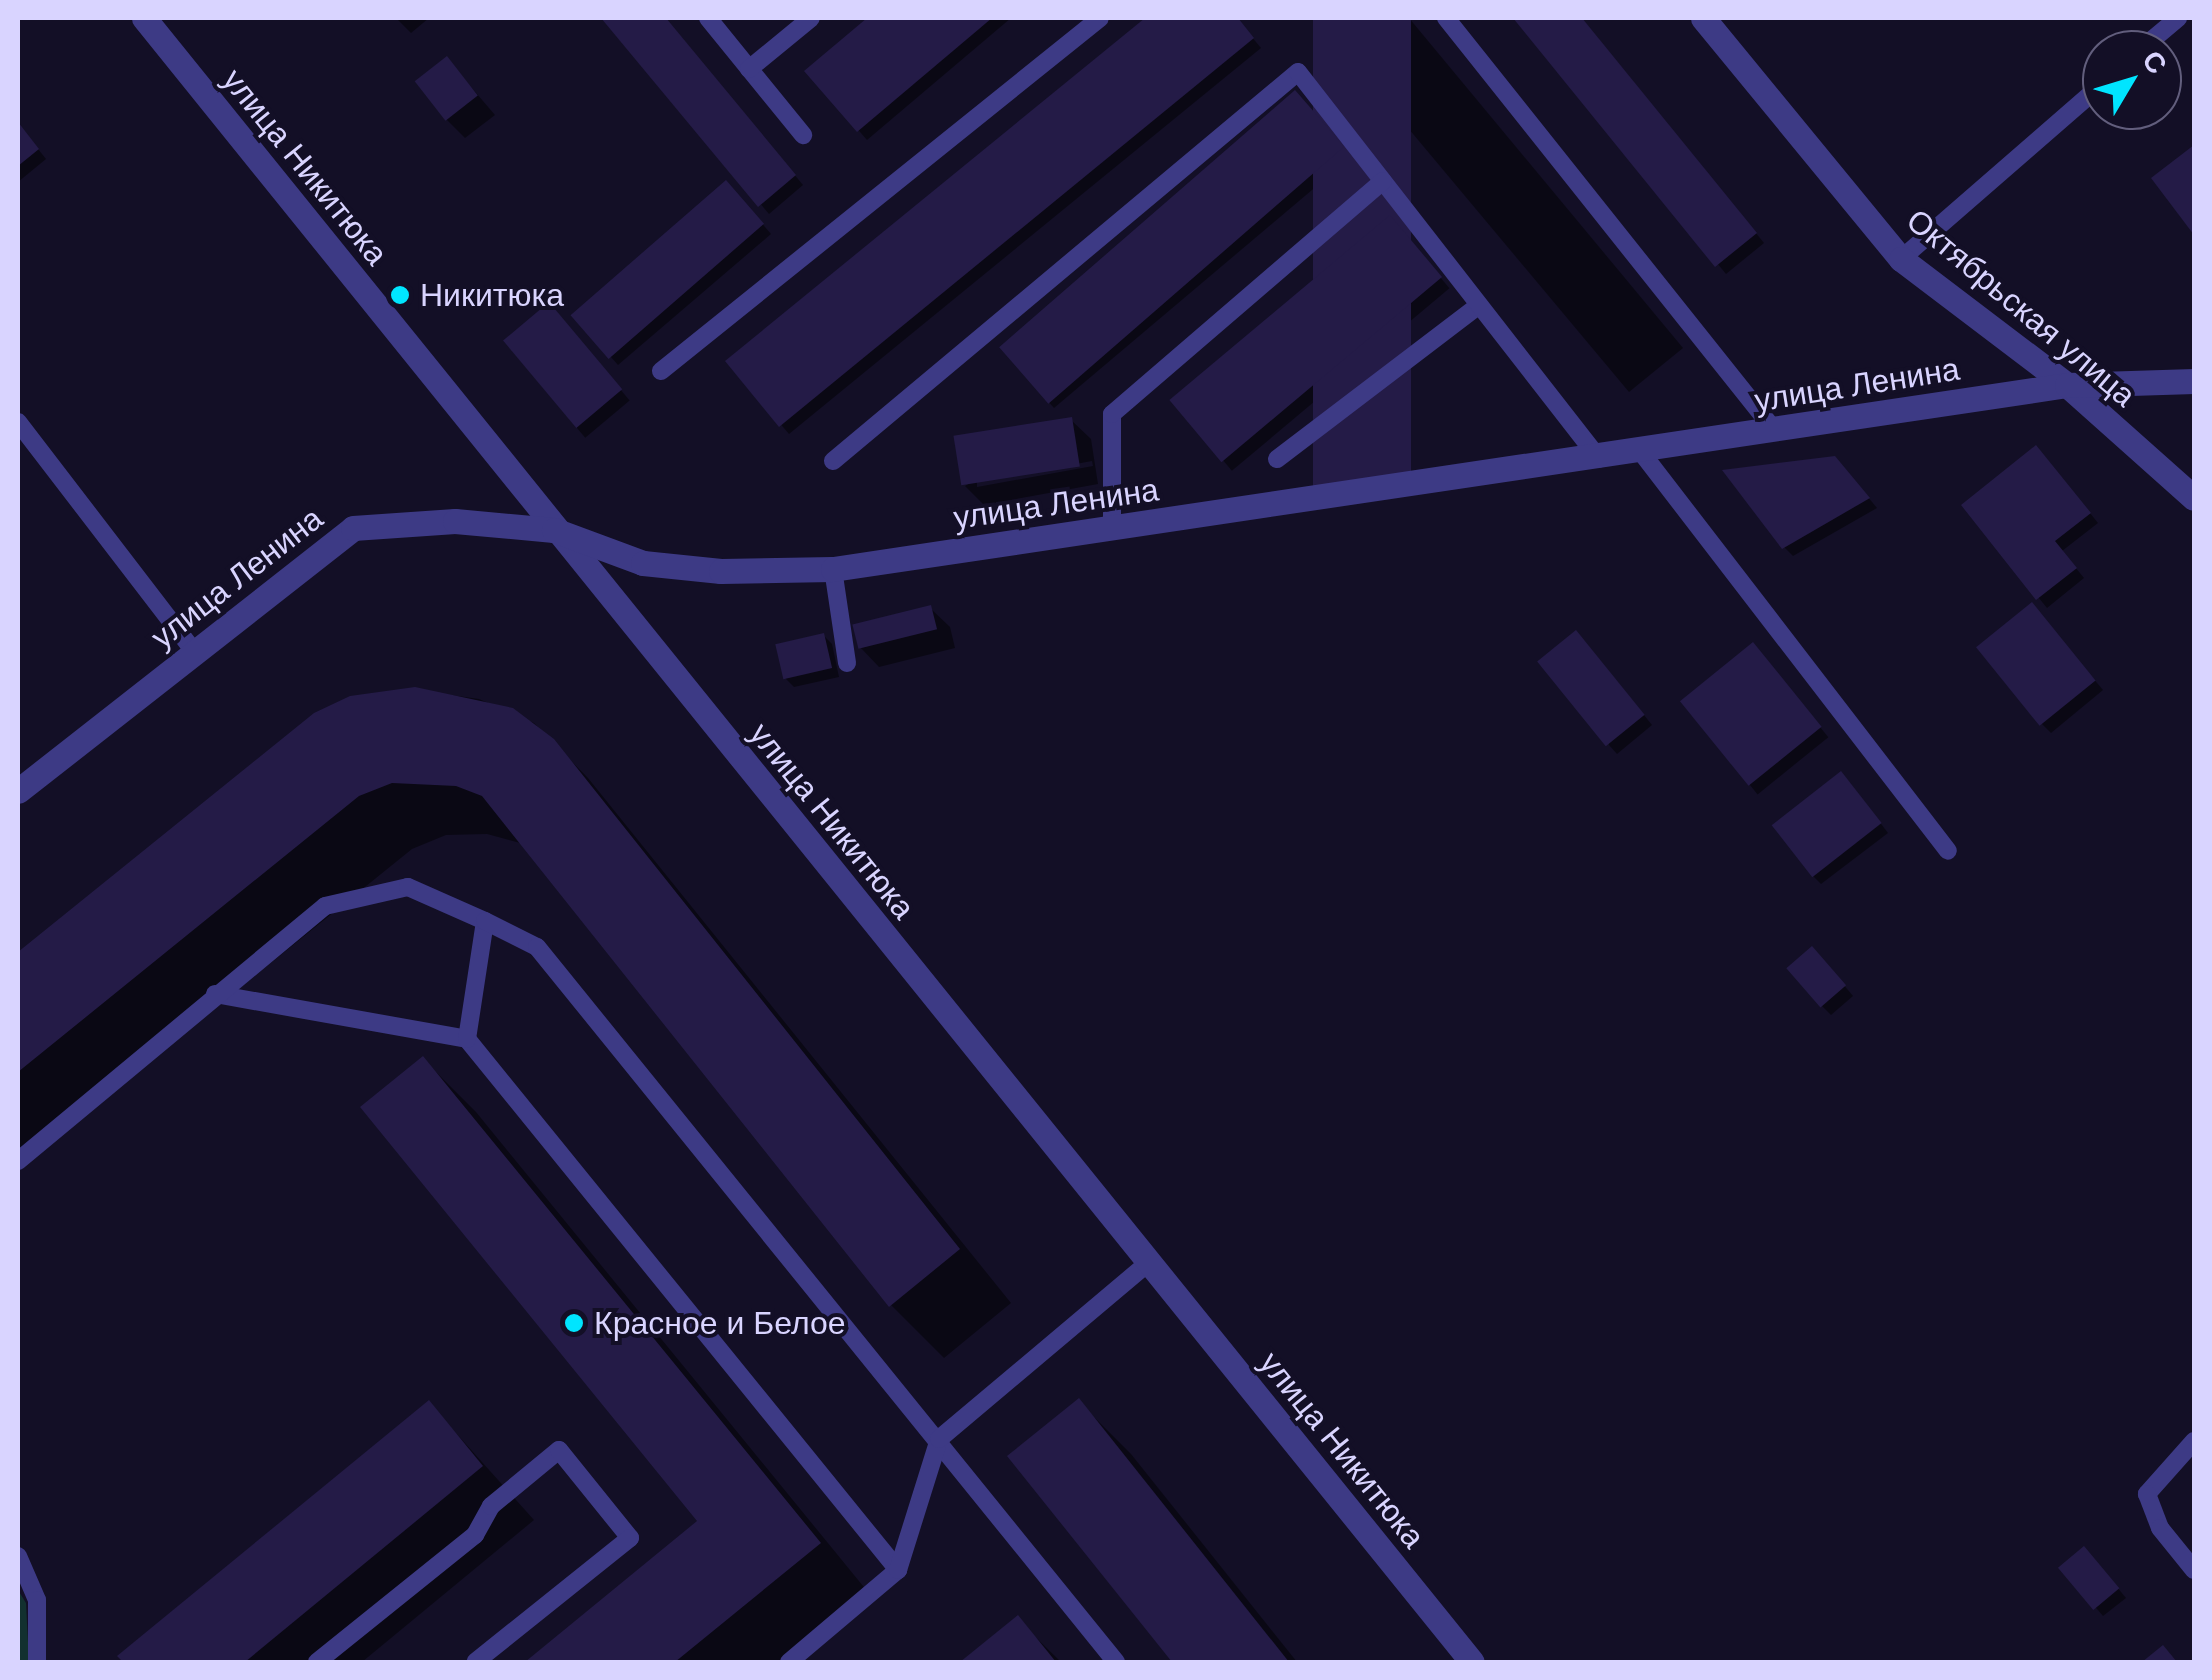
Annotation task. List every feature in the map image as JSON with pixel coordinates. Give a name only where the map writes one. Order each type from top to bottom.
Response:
[{"type":"street","name":"улица Никитюка","points":[[144,18],[1472,1662]]},
{"type":"street","name":"Октябрьская улица","points":[[1703,18],[1901,259],[2066,384],[2194,498]]},
{"type":"street","name":"улица Ленина","points":[[18,792],[353,528],[456,521],[554,530],[642,564],[720,571],[832,569],[1599,459],[2066,384],[2194,381]]},
{"type":"lane","points":[[708,18],[803,136]]},
{"type":"lane","points":[[749,69],[810,18]]},
{"type":"lane","points":[[661,372],[1100,18]]},
{"type":"lane","points":[[1446,18],[1774,431]]},
{"type":"lane","points":[[833,461],[1298,72],[1599,459]]},
{"type":"lane","points":[[1901,259],[2082,101]]},
{"type":"lane","points":[[1112,528],[1112,414],[1382,181]]},
{"type":"lane","points":[[1277,460],[1479,304]]},
{"type":"lane","points":[[18,422],[194,653]]},
{"type":"lane","points":[[1642,452],[1948,851]]},
{"type":"lane","points":[[832,569],[848,663]]},
{"type":"lane","points":[[18,1161],[325,906],[408,887],[485,921],[537,947],[1116,1662]]},
{"type":"lane","points":[[467,1038],[485,921]]},
{"type":"lane","points":[[215,994],[467,1038],[898,1570]]},
{"type":"lane","points":[[789,1662],[898,1570],[938,1439],[1148,1263]]},
{"type":"lane","points":[[2194,1442],[2147,1494],[2160,1528],[2194,1570]]},
{"type":"lane","points":[[316,1662],[475,1535],[491,1506],[559,1450],[630,1538],[474,1662]]},
{"type":"lane","points":[[18,1556],[37,1600],[36,1662]]},
{"type":"green space","points":[[18,1590],[26,1603],[29,1662],[18,1662]]},
{"type":"building","points":[[601,18],[666,18],[796,175],[758,207]]},
{"type":"building","points":[[867,18],[992,18],[857,132],[804,71]]},
{"type":"building","points":[[1145,18],[1238,18],[1254,38],[779,427],[725,361]]},
{"type":"building","points":[[1313,18],[1411,18],[1411,495],[1313,495]]},
{"type":"building","points":[[1513,18],[1582,18],[1757,233],[1715,267]]},
{"type":"building","points":[[447,56],[478,95],[445,121],[415,81]]},
{"type":"building","points":[[1295,90],[1344,147],[1048,404],[999,347]]},
{"type":"building","points":[[18,122],[39,149],[18,166]]},
{"type":"building","points":[[2194,145],[2194,235],[2151,178]]},
{"type":"building","points":[[726,180],[764,224],[609,359],[571,315]]},
{"type":"building","points":[[1390,215],[1442,277],[1221,462],[1169,400]]},
{"type":"building","points":[[549,302],[622,389],[576,428],[503,341]]},
{"type":"building","points":[[1072,417],[1080,466],[961,485],[953,436]]},
{"type":"building","points":[[2036,445],[2091,513],[2055,541],[2077,568],[2036,600],[1961,505]]},
{"type":"building","points":[[1835,456],[1870,498],[1782,549],[1722,470]]},
{"type":"building","points":[[2032,602],[2096,680],[2040,726],[1976,647]]},
{"type":"building","points":[[931,605],[937,629],[858,649],[852,625]]},
{"type":"building","points":[[1576,630],[1645,715],[1606,746],[1537,661]]},
{"type":"building","points":[[824,633],[832,668],[783,679],[775,644]]},
{"type":"building","points":[[1753,642],[1822,727],[1749,786],[1680,701]]},
{"type":"building","points":[[415,687],[513,708],[554,739],[960,1249],[889,1307],[482,796],[456,786],[392,783],[359,796],[18,1072],[18,952],[314,713],[350,696]]},
{"type":"building","points":[[1841,771],[1882,823],[1812,877],[1772,825]]},
{"type":"building","points":[[1812,946],[1846,985],[1820,1008],[1786,968]]},
{"type":"building","points":[[423,1056],[821,1543],[675,1662],[525,1662],[697,1521],[360,1107]]},
{"type":"building","points":[[1079,1398],[1289,1662],[1172,1662],[1007,1456]]},
{"type":"building","points":[[429,1400],[483,1466],[245,1662],[123,1662],[117,1656]]},
{"type":"building","points":[[2084,1546],[2119,1588],[2093,1610],[2058,1568]]},
{"type":"building","points":[[1018,1615],[1056,1662],[960,1662]]},
{"type":"building","points":[[2163,1645],[2177,1662],[2142,1662]]},
{"type":"place","name":"Никитюка","points":[[400,295]]},
{"type":"place","name":"Красное и Белое","points":[[574,1323]]}]
